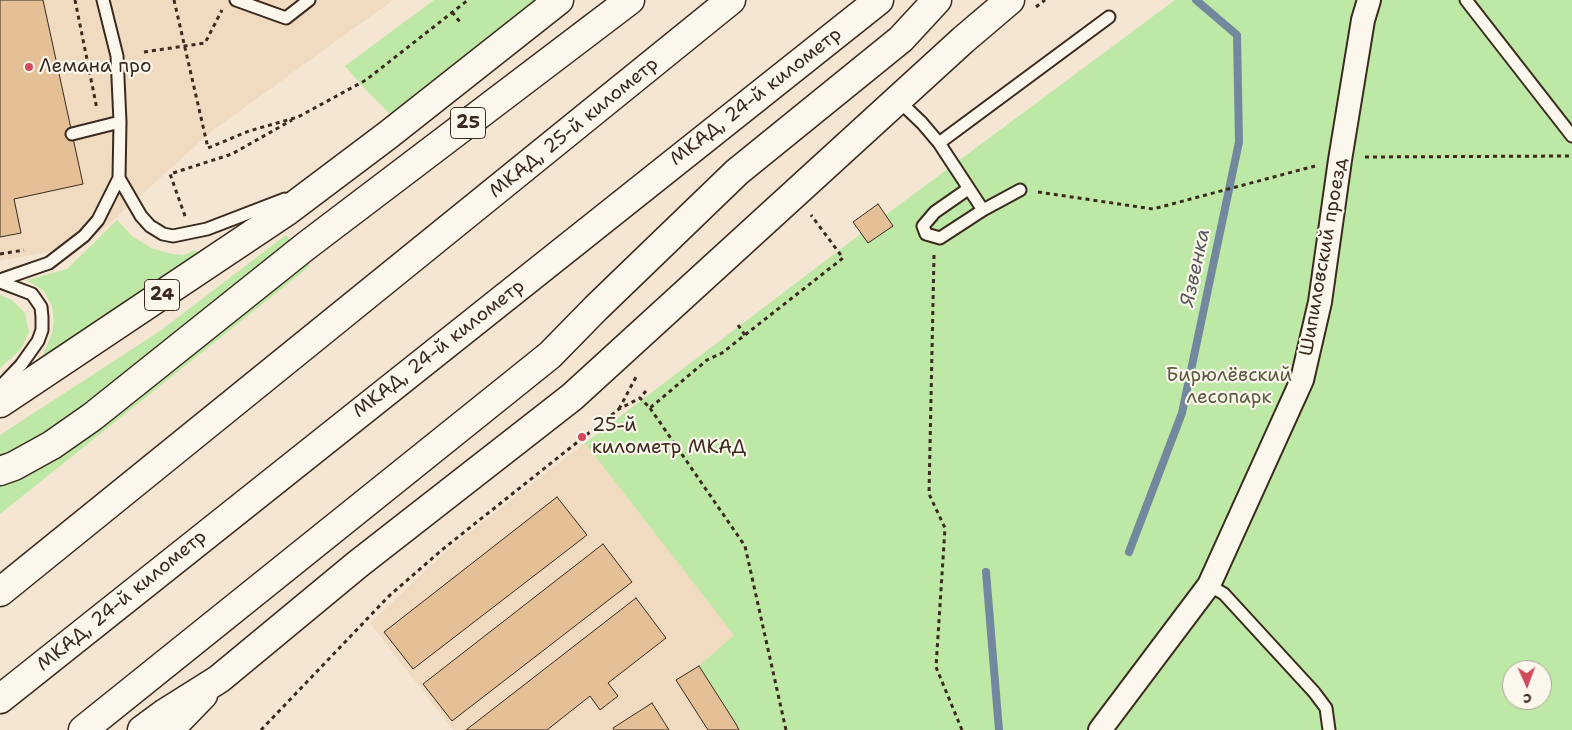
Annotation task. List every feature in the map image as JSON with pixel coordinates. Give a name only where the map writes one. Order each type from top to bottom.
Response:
[{"type":"main road","name":"24","points":[[0,403],[287,211],[388,135],[560,0]]},
{"type":"main road","name":"25","points":[[0,471],[14,466],[52,445],[92,417],[306,246],[630,0]]},
{"type":"main road","name":"МКАД, 25-й километр","points":[[0,592],[731,0]]},
{"type":"main road","name":"МКАД, 24-й километр","points":[[0,699],[879,0]]},
{"type":"main road","points":[[83,730],[550,355],[737,172],[901,39],[937,0]]},
{"type":"main road","points":[[169,730],[219,679],[358,564],[572,397],[1010,0]]},
{"type":"main road","points":[[142,730],[219,679]]},
{"type":"street","name":"Шипиловский проезд","points":[[1100,730],[1209,585],[1302,380],[1320,302],[1340,160],[1363,20],[1369,0]]},
{"type":"lane","points":[[0,281],[49,262],[84,236],[98,220],[119,178],[120,122],[117,56],[104,0]]},
{"type":"lane","points":[[236,0],[286,18],[308,0]]},
{"type":"lane","points":[[1466,0],[1572,136]]},
{"type":"lane","points":[[939,143],[1109,17]]},
{"type":"lane","points":[[898,100],[939,143],[983,210]]},
{"type":"lane","points":[[72,134],[120,122]]},
{"type":"lane","points":[[119,178],[141,216],[150,226],[163,234],[173,236],[219,225],[322,185]]},
{"type":"lane","points":[[968,189],[935,212],[923,226],[926,234],[940,238],[983,210],[1020,190]]},
{"type":"lane","points":[[0,281],[32,294],[41,307],[42,318],[42,330],[38,342],[22,365],[0,387]]},
{"type":"lane","points":[[1209,585],[1224,594],[1314,692],[1326,708],[1329,730]]},
{"type":"path","points":[[75,0],[100,128]]},
{"type":"path","points":[[174,0],[208,148],[249,131],[298,117]]},
{"type":"path","points":[[191,233],[170,174],[232,154],[366,80],[468,0]]},
{"type":"path","points":[[144,52],[206,43],[222,9]]},
{"type":"path","points":[[452,12],[460,22]]},
{"type":"path","points":[[1020,190],[1153,209],[1340,160],[1368,157],[1572,156]]},
{"type":"path","points":[[650,408],[706,360],[722,353],[843,258],[810,215],[817,208]]},
{"type":"path","points":[[940,238],[933,258],[929,494],[945,528],[936,668],[962,730]]},
{"type":"path","points":[[0,254],[27,249]]},
{"type":"path","points":[[738,325],[745,335]]},
{"type":"path","points":[[261,730],[388,596],[443,549],[619,409],[640,398],[646,392]]},
{"type":"path","points":[[640,398],[650,408],[745,546],[786,730]]},
{"type":"shaded area","points":[[0,0],[393,0],[212,131],[87,244],[0,261]]},
{"type":"shaded area","points":[[585,443],[735,635],[699,666],[739,730],[453,730],[370,623],[452,546]]},
{"type":"green space","points":[[434,0],[535,0],[390,114],[345,66]]},
{"type":"green space","name":"Бирюлёвский лесопарк","points":[[1175,0],[1572,0],[1572,730],[739,730],[699,666],[734,635],[585,443],[891,211]]},
{"type":"green space","points":[[117,220],[132,236],[151,248],[172,254],[184,255],[195,250],[199,254],[42,358],[52,333],[54,322],[52,306],[44,291],[27,280],[67,269]]},
{"type":"green space","points":[[286,235],[310,266],[0,514],[0,435],[160,331]]},
{"type":"green space","points":[[0,295],[12,300],[25,313],[29,332],[21,349],[0,368]]},
{"type":"building","name":"Лемана про","points":[[0,0],[43,0],[83,184],[14,199],[21,233],[0,237]]},
{"type":"building","points":[[878,204],[893,226],[868,243],[853,222]]},
{"type":"building","points":[[557,497],[587,535],[413,669],[384,632]]},
{"type":"building","points":[[603,544],[632,582],[452,721],[423,684]]},
{"type":"building","points":[[636,598],[666,638],[608,683],[618,696],[600,710],[590,696],[547,730],[466,730]]},
{"type":"building","points":[[699,666],[739,730],[708,730],[676,680]]},
{"type":"building","points":[[652,703],[669,730],[614,730],[613,728]]},
{"type":"waterway","name":"Язвенка","points":[[1129,552],[1182,413],[1239,142],[1237,35],[1196,0]]},
{"type":"waterway","points":[[986,572],[999,730]]},
{"type":"place","name":"Лемана про","points":[[29,67]]},
{"type":"place","name":"25-й километр МКАД","points":[[582,437]]}]
